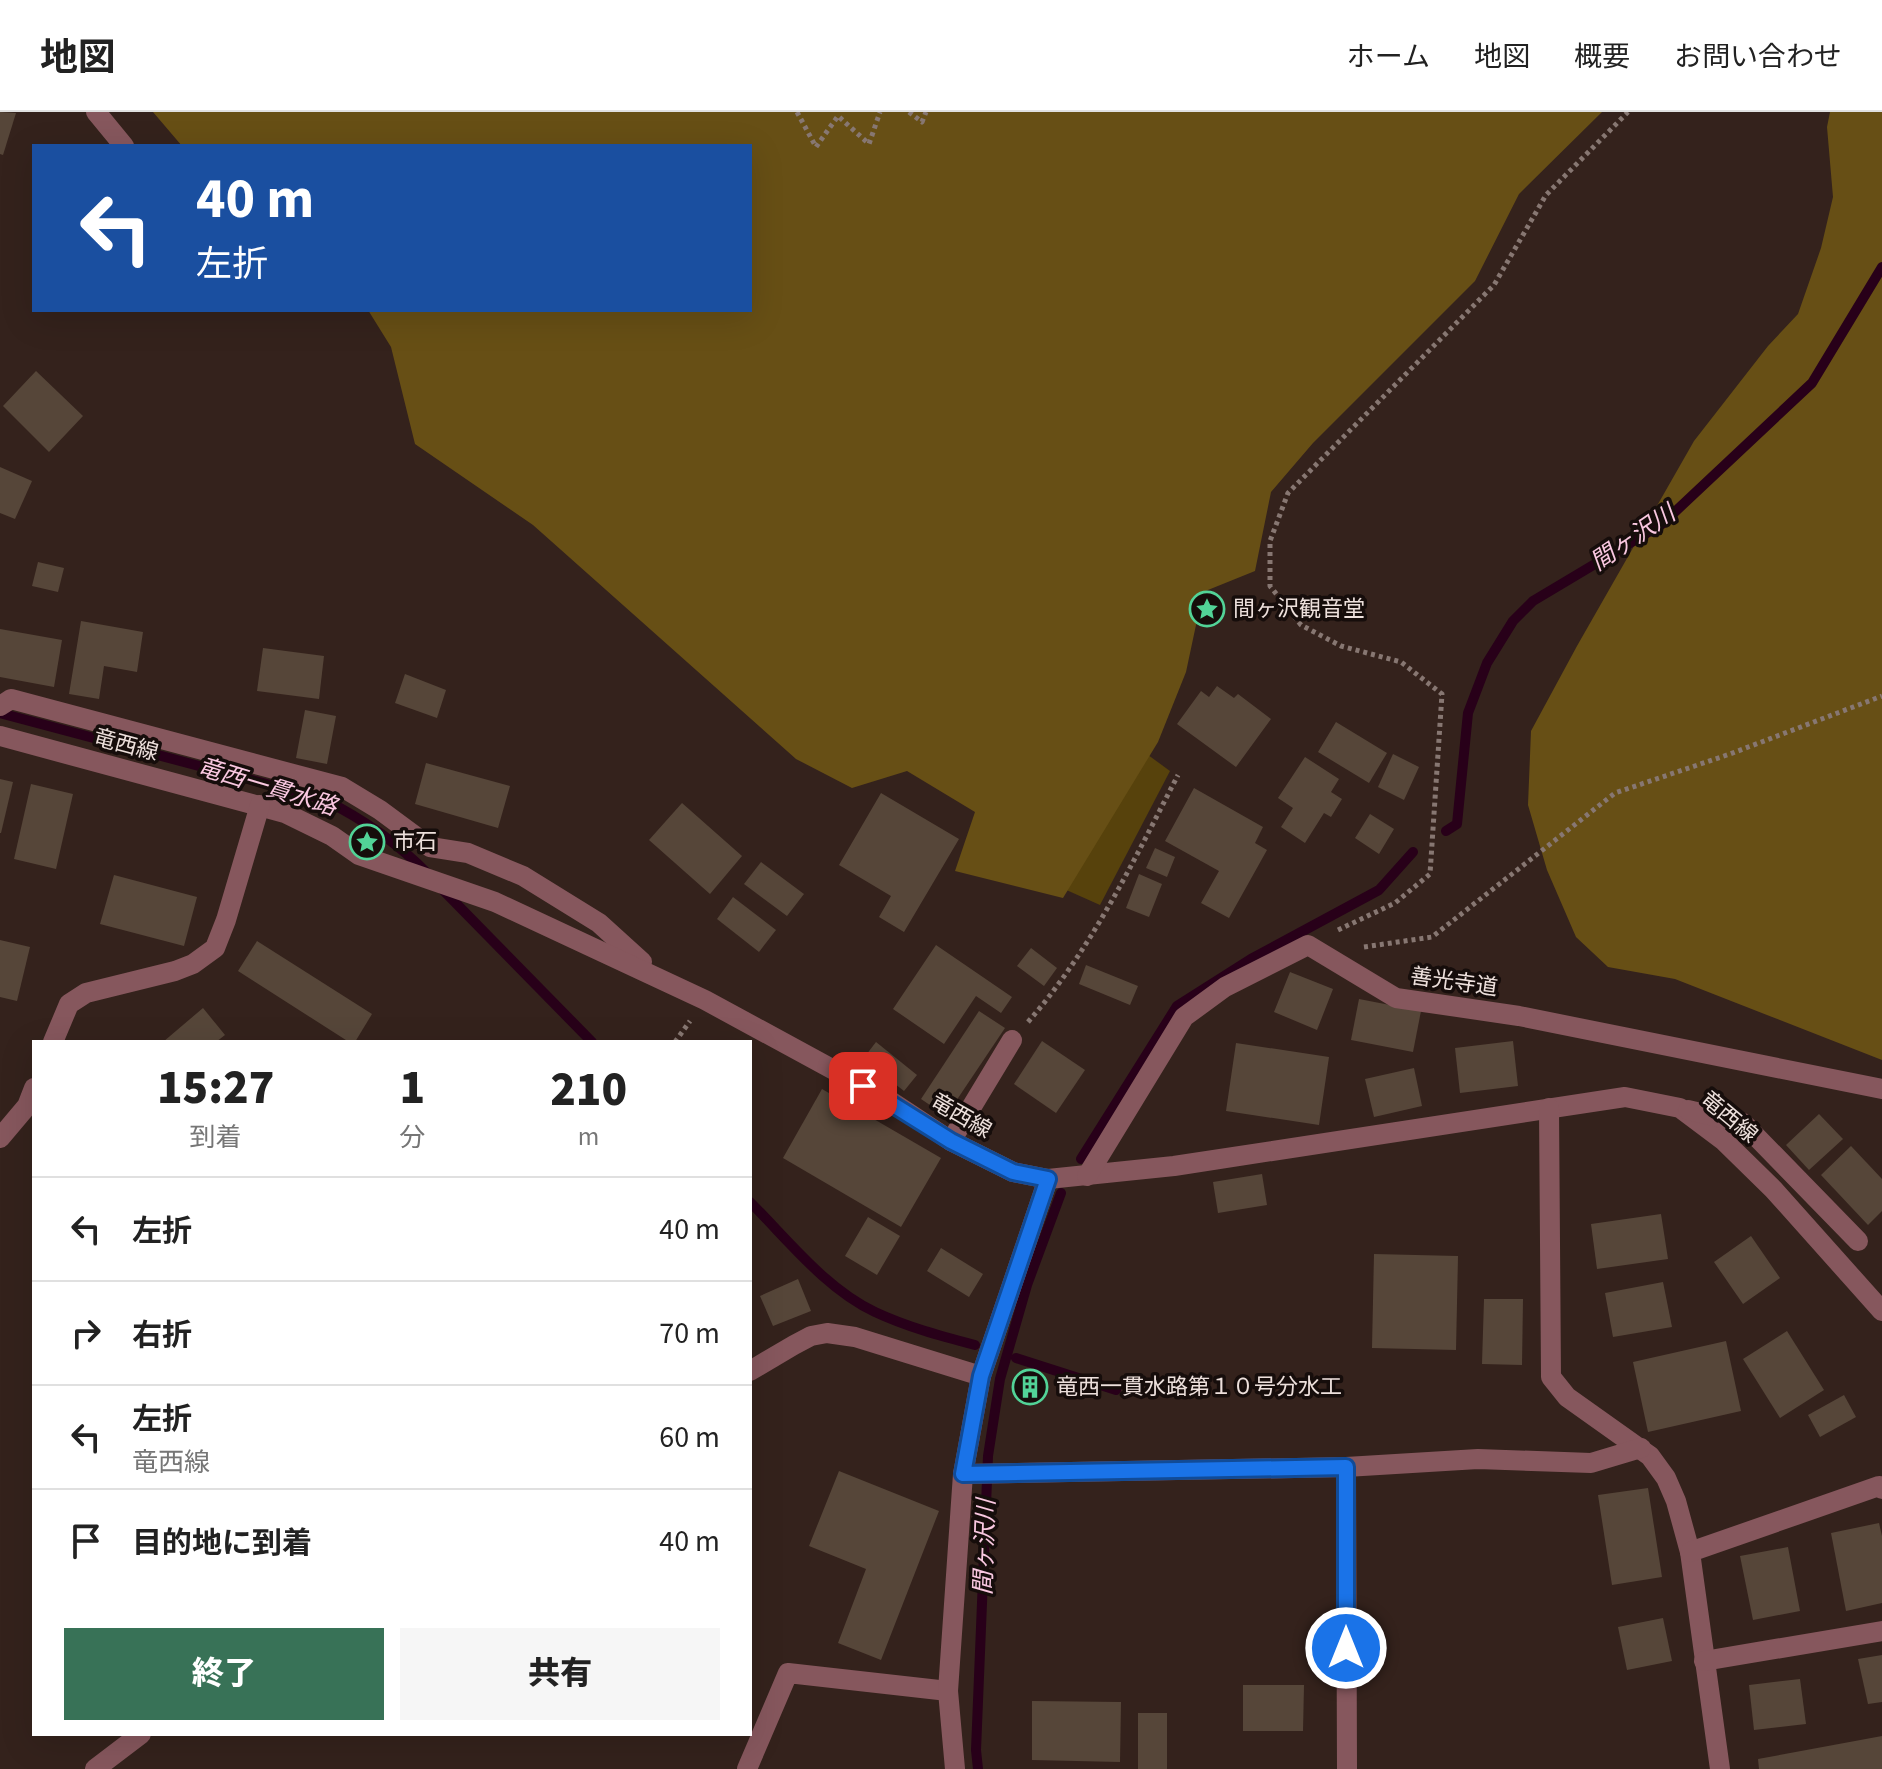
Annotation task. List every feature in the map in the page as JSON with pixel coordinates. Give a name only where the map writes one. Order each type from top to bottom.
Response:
[{"type":"street","points":[[96,112],[122,144]]},
{"type":"street","points":[[4,703],[11,699],[342,787],[380,810],[430,847],[468,853],[523,876],[599,923],[657,976]]},
{"type":"street","name":"竜西線","points":[[0,736],[285,813],[332,836],[359,855],[495,902],[657,976],[889,1100],[951,1141],[1013,1172],[1048,1179],[1189,1164],[1625,1097],[1680,1108],[1724,1141],[1773,1189],[1882,1311]]},
{"type":"street","points":[[54,1040],[69,1004],[86,993],[175,971],[193,964],[215,948],[260,805]]},
{"type":"street","points":[[1087,1176],[1184,1017],[1225,987],[1308,945]]},
{"type":"street","name":"善光寺道","points":[[1308,945],[1396,998],[1519,1016],[1882,1089]]},
{"type":"street","points":[[951,1141],[1012,1040]]},
{"type":"street","points":[[0,1138],[27,1106],[32,1093]]},
{"type":"street","points":[[1549,1108],[1551,1377],[1567,1397],[1641,1448],[1666,1478],[1676,1501],[1690,1552],[1720,1769]]},
{"type":"street","points":[[1680,1108],[1743,1123],[1858,1241]]},
{"type":"street","points":[[955,1769],[948,1691],[963,1474],[981,1376],[1048,1179]]},
{"type":"street","points":[[752,1370],[811,1336],[827,1333],[855,1337],[981,1376]]},
{"type":"street","points":[[963,1474],[1346,1467],[1478,1459],[1591,1463],[1641,1448]]},
{"type":"street","points":[[1346,1467],[1347,1769]]},
{"type":"street","points":[[1690,1552],[1879,1486],[1882,1489]]},
{"type":"street","points":[[1704,1661],[1882,1631]]},
{"type":"street","points":[[747,1769],[788,1673],[948,1691]]},
{"type":"street","points":[[95,1769],[138,1736]]},
{"type":"path","points":[[797,112],[816,147],[838,116],[869,144],[880,112]]},
{"type":"path","points":[[909,112],[922,122],[926,112]]},
{"type":"path","points":[[1308,945],[1395,903],[1430,874],[1442,694],[1401,662],[1341,646],[1301,625],[1270,586],[1270,541],[1288,493],[1494,285],[1546,195],[1628,112]]},
{"type":"path","points":[[1308,945],[1336,952],[1432,937],[1615,793],[1882,696]]},
{"type":"path","points":[[1012,1040],[1051,996],[1111,903],[1178,775]]},
{"type":"shaded area","points":[[153,112],[1602,112],[1519,194],[1475,281],[1313,443],[1271,492],[1255,571],[1203,592],[1186,672],[1158,742],[1063,898],[955,871],[975,812],[907,771],[852,788],[796,759],[533,525],[415,444],[391,347],[369,312],[752,312],[752,144],[180,144]]},
{"type":"shaded area","points":[[1830,112],[1882,112],[1882,1060],[1675,979],[1608,967],[1576,937],[1547,870],[1528,805],[1531,731],[1577,646],[1694,441],[1768,346],[1798,314],[1821,248],[1833,197],[1827,127]]},
{"type":"shaded area","points":[[1144,752],[1170,771],[1100,905],[1008,864]]},
{"type":"building","points":[[0,112],[16,113],[3,155],[0,154]]},
{"type":"building","points":[[36,371],[83,416],[49,452],[3,406]]},
{"type":"building","points":[[0,467],[32,481],[15,519],[0,513]]},
{"type":"building","points":[[38,562],[64,568],[58,592],[32,586]]},
{"type":"building","points":[[81,621],[143,632],[137,672],[104,666],[99,699],[69,694]]},
{"type":"building","points":[[0,629],[62,640],[54,687],[0,677]]},
{"type":"building","points":[[263,648],[324,656],[319,699],[257,691]]},
{"type":"building","points":[[405,674],[446,690],[437,718],[395,703]]},
{"type":"building","points":[[1217,686],[1234,698],[1238,694],[1271,719],[1236,767],[1177,724],[1201,691],[1209,697]]},
{"type":"building","points":[[305,710],[336,716],[327,764],[296,758]]},
{"type":"building","points":[[1336,722],[1387,753],[1369,783],[1318,752]]},
{"type":"building","points":[[1393,754],[1419,767],[1404,800],[1378,787]]},
{"type":"building","points":[[1305,757],[1339,779],[1331,792],[1342,799],[1331,817],[1324,813],[1305,843],[1281,827],[1293,808],[1278,798]]},
{"type":"building","points":[[426,763],[510,786],[498,828],[415,804]]},
{"type":"building","points":[[0,779],[13,782],[1,833],[0,833]]},
{"type":"building","points":[[31,784],[73,794],[56,869],[14,859]]},
{"type":"building","points":[[1194,788],[1263,827],[1255,843],[1267,850],[1229,918],[1201,903],[1219,871],[1165,841]]},
{"type":"building","points":[[881,793],[959,839],[904,932],[879,917],[891,896],[839,865]]},
{"type":"building","points":[[682,803],[742,856],[710,894],[649,840]]},
{"type":"building","points":[[1370,814],[1394,829],[1379,854],[1355,838]]},
{"type":"building","points":[[1155,848],[1175,857],[1167,877],[1146,868]]},
{"type":"building","points":[[761,862],[804,894],[787,916],[744,884]]},
{"type":"building","points":[[1139,874],[1162,884],[1149,917],[1126,908]]},
{"type":"building","points":[[114,875],[197,897],[184,946],[100,924]]},
{"type":"building","points":[[733,897],[776,930],[759,952],[717,919]]},
{"type":"building","points":[[0,940],[30,947],[17,1001],[0,997]]},
{"type":"building","points":[[257,941],[372,1014],[356,1040],[346,1040],[238,971]]},
{"type":"building","points":[[936,945],[1012,997],[1001,1013],[976,996],[944,1044],[893,1009]]},
{"type":"building","points":[[1031,948],[1057,968],[1044,986],[1017,966]]},
{"type":"building","points":[[1086,965],[1138,986],[1130,1005],[1079,984]]},
{"type":"building","points":[[1290,972],[1333,989],[1317,1030],[1274,1012]]},
{"type":"building","points":[[1359,999],[1421,1011],[1413,1052],[1351,1040]]},
{"type":"building","points":[[203,1008],[225,1035],[219,1040],[165,1040]]},
{"type":"building","points":[[979,1011],[1005,1028],[946,1116],[921,1099]]},
{"type":"building","points":[[1042,1041],[1085,1070],[1056,1113],[1014,1084]]},
{"type":"building","points":[[1513,1041],[1518,1086],[1460,1093],[1455,1048]]},
{"type":"building","points":[[876,1042],[917,1075],[904,1091],[863,1059]]},
{"type":"building","points":[[1236,1043],[1329,1057],[1319,1125],[1226,1111]]},
{"type":"building","points":[[1414,1068],[1422,1106],[1374,1117],[1365,1079]]},
{"type":"building","points":[[822,1089],[941,1158],[901,1227],[783,1158]]},
{"type":"building","points":[[1819,1114],[1843,1139],[1809,1170],[1786,1145]]},
{"type":"building","points":[[1851,1146],[1882,1179],[1882,1211],[1868,1225],[1821,1175]]},
{"type":"building","points":[[1262,1174],[1267,1205],[1218,1213],[1213,1182]]},
{"type":"building","points":[[1661,1214],[1668,1259],[1597,1269],[1591,1224]]},
{"type":"building","points":[[868,1217],[900,1236],[877,1275],[845,1256]]},
{"type":"building","points":[[1751,1236],[1780,1278],[1743,1304],[1714,1262]]},
{"type":"building","points":[[941,1248],[983,1274],[969,1297],[927,1271]]},
{"type":"building","points":[[1374,1254],[1458,1256],[1456,1350],[1372,1348]]},
{"type":"building","points":[[798,1279],[811,1311],[773,1326],[760,1296]]},
{"type":"building","points":[[1663,1282],[1672,1327],[1613,1337],[1605,1293]]},
{"type":"building","points":[[1484,1299],[1523,1299],[1522,1365],[1482,1364]]},
{"type":"building","points":[[1787,1331],[1824,1390],[1780,1418],[1743,1359]]},
{"type":"building","points":[[1726,1341],[1741,1411],[1648,1432],[1633,1362]]},
{"type":"building","name":"竜西一貫水路第１０号分水工","points":[[1029,1379],[1036,1386],[1029,1393],[1022,1386]]},
{"type":"building","points":[[1844,1395],[1856,1417],[1820,1437],[1808,1415]]},
{"type":"building","points":[[839,1471],[939,1511],[881,1660],[838,1643],[866,1569],[809,1546]]},
{"type":"building","points":[[1648,1488],[1662,1577],[1612,1585],[1598,1495]]},
{"type":"building","points":[[1879,1523],[1882,1536],[1882,1603],[1846,1611],[1831,1533]]},
{"type":"building","points":[[1788,1547],[1800,1611],[1753,1620],[1740,1556]]},
{"type":"building","points":[[1663,1618],[1672,1661],[1627,1670],[1618,1627]]},
{"type":"building","points":[[1882,1655],[1882,1702],[1868,1704],[1858,1659]]},
{"type":"building","points":[[1800,1679],[1806,1724],[1754,1730],[1749,1685]]},
{"type":"building","points":[[1243,1685],[1304,1685],[1303,1731],[1243,1731]]},
{"type":"building","points":[[1032,1701],[1121,1702],[1120,1762],[1032,1760]]},
{"type":"building","points":[[1138,1713],[1167,1713],[1167,1769],[1138,1769]]},
{"type":"building","points":[[1882,1736],[1882,1769],[1759,1769],[1758,1759]]},
{"type":"waterway","name":"間ヶ沢川","points":[[1446,831],[1457,824],[1468,713],[1487,663],[1513,621],[1533,601],[1662,524],[1812,383],[1882,267]]},
{"type":"waterway","name":"竜西一貫水路","points":[[0,713],[323,799],[379,832],[429,875]]},
{"type":"waterway","name":"間ヶ沢川","points":[[1081,1159],[1177,1006],[1251,959],[1379,890],[1413,852]]},
{"type":"waterway","name":"竜西一貫水路","points":[[442,889],[590,1040]]},
{"type":"waterway","name":"間ヶ沢川","points":[[978,1769],[976,1750],[988,1456],[1000,1379],[1027,1285],[1061,1193]]},
{"type":"waterway","name":"竜西一貫水路","points":[[752,1204],[808,1263],[857,1302],[899,1322],[975,1345]]},
{"type":"waterway","name":"竜西一貫水路","points":[[1016,1358],[1116,1390]]},
{"type":"place","name":"間ヶ沢観音堂","points":[[1207,609]]},
{"type":"place","name":"市石","points":[[367,842]]},
{"type":"place","name":"竜西一貫水路第１０号分水工","points":[[1030,1387]]},
{"type":"route","points":[[863,1086],[951,1141],[1013,1172],[1048,1179],[981,1376],[963,1474],[1346,1467],[1346,1648]]}]
